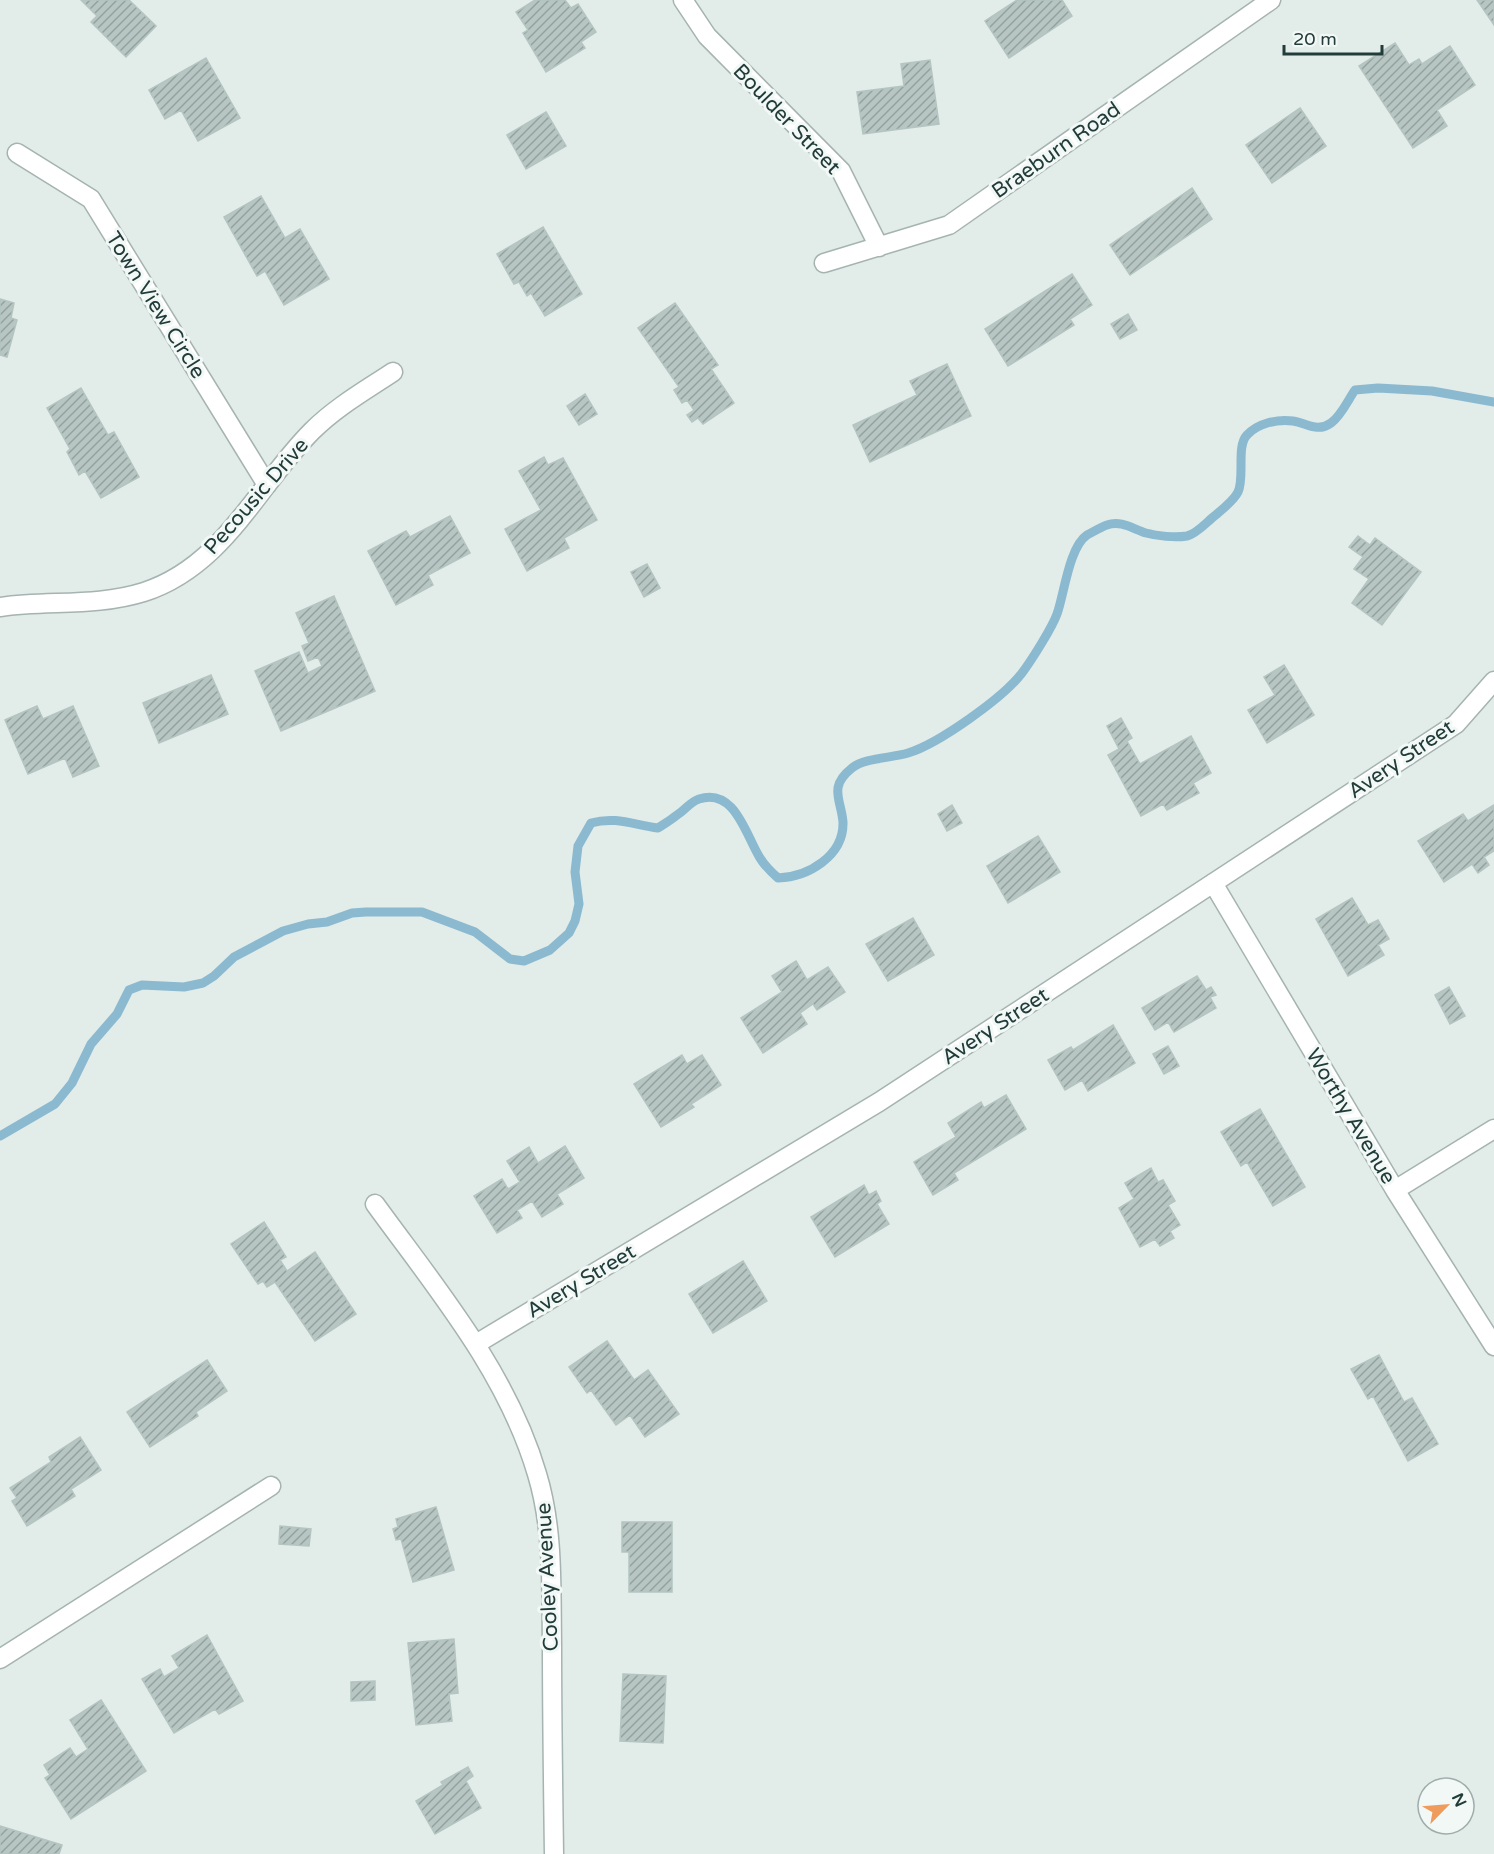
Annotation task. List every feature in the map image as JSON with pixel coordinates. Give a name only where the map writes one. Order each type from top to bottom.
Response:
[{"type":"street","name":"Boulder Street","points":[[683,0],[707,36],[841,171],[879,247]]},
{"type":"street","name":"Braeburn Road","points":[[824,263],[949,225],[1270,0]]},
{"type":"street","name":"Town View Circle","points":[[17,153],[92,200],[267,485]]},
{"type":"street","name":"Pecousic Drive","points":[[0,608],[20,605],[97,603],[116,600],[161,585],[192,566],[222,541],[250,509],[287,459],[320,424],[393,372]]},
{"type":"street","name":"Avery Street","points":[[477,1344],[879,1102],[1456,724],[1494,681]]},
{"type":"street","name":"Worthy Avenue","points":[[1213,883],[1395,1190],[1494,1346]]},
{"type":"street","points":[[1395,1190],[1494,1130]]},
{"type":"street","name":"Cooley Avenue","points":[[375,1204],[477,1344],[524,1440],[537,1475],[545,1509],[551,1568],[554,1854]]},
{"type":"street","points":[[0,1659],[271,1486]]},
{"type":"building","points":[[81,0],[129,0],[156,26],[126,57],[91,22],[97,16]]},
{"type":"building","points":[[535,0],[565,0],[571,8],[578,4],[596,32],[581,42],[585,48],[546,72],[523,33],[528,30],[516,12]]},
{"type":"building","points":[[1017,0],[1062,0],[1072,16],[1009,58],[985,21]]},
{"type":"building","points":[[1477,0],[1494,0],[1494,25]]},
{"type":"building","points":[[1395,43],[1409,65],[1419,59],[1422,64],[1450,46],[1475,85],[1437,110],[1447,126],[1413,148],[1359,66]]},
{"type":"building","points":[[206,58],[240,118],[198,141],[181,110],[165,119],[149,90]]},
{"type":"building","points":[[930,60],[939,124],[863,134],[857,92],[904,86],[901,64]]},
{"type":"building","points":[[1300,108],[1326,146],[1272,183],[1246,145]]},
{"type":"building","points":[[546,112],[566,146],[526,169],[507,135]]},
{"type":"building","points":[[1192,188],[1212,219],[1130,275],[1110,245]]},
{"type":"building","points":[[261,196],[285,238],[300,229],[329,279],[284,305],[265,271],[257,276],[224,217]]},
{"type":"building","points":[[543,227],[582,294],[545,316],[531,293],[527,296],[519,282],[514,284],[497,254]]},
{"type":"building","points":[[1072,274],[1092,305],[1070,319],[1074,325],[1008,366],[985,329]]},
{"type":"building","points":[[0,299],[14,303],[11,318],[17,320],[7,357],[0,355]]},
{"type":"building","points":[[675,303],[718,365],[711,369],[734,403],[703,424],[698,418],[692,422],[687,415],[694,410],[687,400],[682,403],[674,390],[679,387],[638,328]]},
{"type":"building","points":[[1128,314],[1137,330],[1120,339],[1111,324]]},
{"type":"building","points":[[947,364],[971,416],[870,462],[853,425],[917,395],[910,381]]},
{"type":"building","points":[[81,388],[108,435],[114,432],[139,477],[101,498],[85,471],[79,475],[67,452],[70,449],[47,408]]},
{"type":"building","points":[[585,394],[597,414],[579,425],[567,406]]},
{"type":"building","points":[[544,457],[548,465],[563,458],[597,520],[564,538],[569,548],[527,571],[505,529],[541,510],[519,471]]},
{"type":"building","points":[[450,516],[470,553],[428,575],[433,585],[396,605],[368,551],[406,531],[410,537]]},
{"type":"building","points":[[1358,536],[1370,545],[1375,538],[1421,572],[1382,625],[1352,603],[1369,579],[1354,569],[1363,557],[1349,547]]},
{"type":"building","points":[[647,564],[660,588],[644,597],[631,572]]},
{"type":"building","points":[[334,596],[375,691],[281,731],[255,671],[299,652],[308,673],[322,666],[318,657],[308,661],[302,646],[309,643],[296,613]]},
{"type":"building","points":[[1284,665],[1314,715],[1267,743],[1248,710],[1275,695],[1264,677]]},
{"type":"building","points":[[211,675],[228,714],[159,743],[143,703]]},
{"type":"building","points":[[37,706],[43,719],[73,706],[99,766],[73,777],[65,758],[28,774],[5,720]]},
{"type":"building","points":[[1121,718],[1132,738],[1127,741],[1140,764],[1191,736],[1211,773],[1193,783],[1199,793],[1167,810],[1163,804],[1141,816],[1108,755],[1119,749],[1107,726]]},
{"type":"building","points":[[952,805],[962,823],[947,831],[938,814]]},
{"type":"building","points":[[1494,805],[1494,851],[1484,857],[1489,865],[1478,873],[1472,864],[1444,882],[1418,841],[1463,814],[1468,821]]},
{"type":"building","points":[[1038,836],[1060,872],[1008,903],[987,866]]},
{"type":"building","points":[[1352,898],[1368,925],[1378,920],[1389,939],[1378,945],[1384,955],[1348,976],[1316,919]]},
{"type":"building","points":[[913,918],[934,955],[888,981],[866,944]]},
{"type":"building","points":[[796,961],[807,980],[828,967],[845,992],[817,1010],[813,1004],[800,1013],[807,1024],[763,1053],[741,1018],[782,992],[772,976]]},
{"type":"building","points":[[1197,976],[1206,990],[1211,987],[1216,995],[1210,997],[1216,1008],[1174,1032],[1168,1022],[1155,1030],[1142,1008]]},
{"type":"building","points":[[1449,987],[1465,1016],[1450,1024],[1435,995]]},
{"type":"building","points":[[1113,1025],[1135,1063],[1088,1091],[1082,1080],[1065,1090],[1048,1060],[1071,1047],[1073,1050]]},
{"type":"building","points":[[1168,1046],[1179,1066],[1164,1074],[1153,1054]]},
{"type":"building","points":[[682,1055],[687,1064],[702,1055],[721,1085],[691,1104],[694,1107],[661,1127],[634,1084]]},
{"type":"building","points":[[1006,1095],[1026,1129],[954,1173],[958,1180],[933,1195],[914,1162],[956,1137],[948,1123],[981,1102],[984,1108]]},
{"type":"building","points":[[1260,1109],[1305,1187],[1273,1206],[1247,1162],[1241,1166],[1221,1132]]},
{"type":"building","points":[[565,1146],[584,1178],[557,1194],[563,1204],[542,1217],[532,1201],[517,1210],[522,1218],[497,1233],[474,1196],[502,1179],[508,1189],[520,1182],[507,1161],[529,1147],[538,1163]]},
{"type":"building","points":[[1151,1168],[1158,1182],[1163,1180],[1175,1201],[1168,1205],[1180,1225],[1170,1231],[1174,1238],[1160,1246],[1155,1239],[1140,1247],[1119,1208],[1134,1199],[1125,1183]]},
{"type":"building","points":[[864,1185],[869,1195],[876,1191],[881,1201],[877,1204],[889,1224],[835,1257],[811,1217]]},
{"type":"building","points":[[264,1222],[286,1257],[280,1260],[287,1271],[315,1252],[356,1314],[315,1341],[275,1282],[267,1287],[263,1281],[258,1284],[231,1244]]},
{"type":"building","points":[[743,1261],[767,1301],[713,1333],[689,1294]]},
{"type":"building","points":[[607,1341],[634,1380],[648,1370],[679,1414],[645,1437],[630,1415],[616,1425],[591,1390],[587,1393],[569,1367]]},
{"type":"building","points":[[1379,1355],[1404,1402],[1412,1398],[1438,1444],[1408,1461],[1373,1396],[1368,1399],[1351,1369]]},
{"type":"building","points":[[207,1360],[227,1391],[196,1412],[198,1416],[150,1447],[127,1412]]},
{"type":"building","points":[[80,1437],[101,1470],[71,1489],[75,1496],[27,1526],[12,1501],[17,1498],[10,1488],[51,1462],[49,1457]]},
{"type":"building","points":[[436,1507],[454,1570],[413,1582],[401,1539],[396,1540],[393,1529],[398,1527],[396,1519]]},
{"type":"building","points":[[622,1522],[672,1522],[672,1592],[629,1592],[629,1552],[622,1552]]},
{"type":"building","points":[[280,1526],[311,1529],[309,1546],[279,1544]]},
{"type":"building","points":[[207,1635],[243,1701],[219,1714],[215,1709],[174,1733],[142,1679],[160,1669],[164,1677],[179,1668],[172,1656]]},
{"type":"building","points":[[454,1639],[458,1693],[449,1694],[452,1721],[416,1725],[408,1643]]},
{"type":"building","points":[[623,1674],[666,1676],[663,1743],[620,1741]]},
{"type":"building","points":[[375,1681],[375,1700],[351,1701],[351,1682]]},
{"type":"building","points":[[101,1700],[146,1771],[71,1819],[45,1778],[50,1775],[44,1765],[70,1748],[76,1757],[88,1749],[70,1720]]},
{"type":"building","points":[[468,1767],[473,1776],[466,1781],[481,1808],[435,1834],[416,1801],[443,1785],[441,1782]]},
{"type":"building","points":[[0,1826],[62,1845],[59,1854],[0,1854]]},
{"type":"waterway","points":[[0,1136],[55,1104],[72,1083],[91,1044],[117,1014],[129,990],[142,985],[184,987],[203,983],[234,957],[283,931],[308,924],[327,922],[352,913],[422,912],[475,932],[510,959],[524,961],[550,950],[569,933],[575,921],[579,904],[575,872],[578,846],[591,823],[609,820],[658,828],[696,800],[711,797],[722,800],[738,816],[762,861],[778,878],[801,874],[812,869],[831,854],[842,834],[843,822],[838,787],[840,781],[852,768],[871,760],[908,753],[936,740],[985,707],[1022,673],[1054,620],[1060,606],[1071,560],[1081,541],[1087,535],[1112,524],[1161,536],[1182,537],[1194,533],[1226,506],[1238,492],[1241,479],[1242,447],[1251,431],[1262,425],[1281,421],[1293,421],[1317,427],[1326,426],[1338,416],[1355,390],[1378,388],[1432,391],[1494,402]]}]
